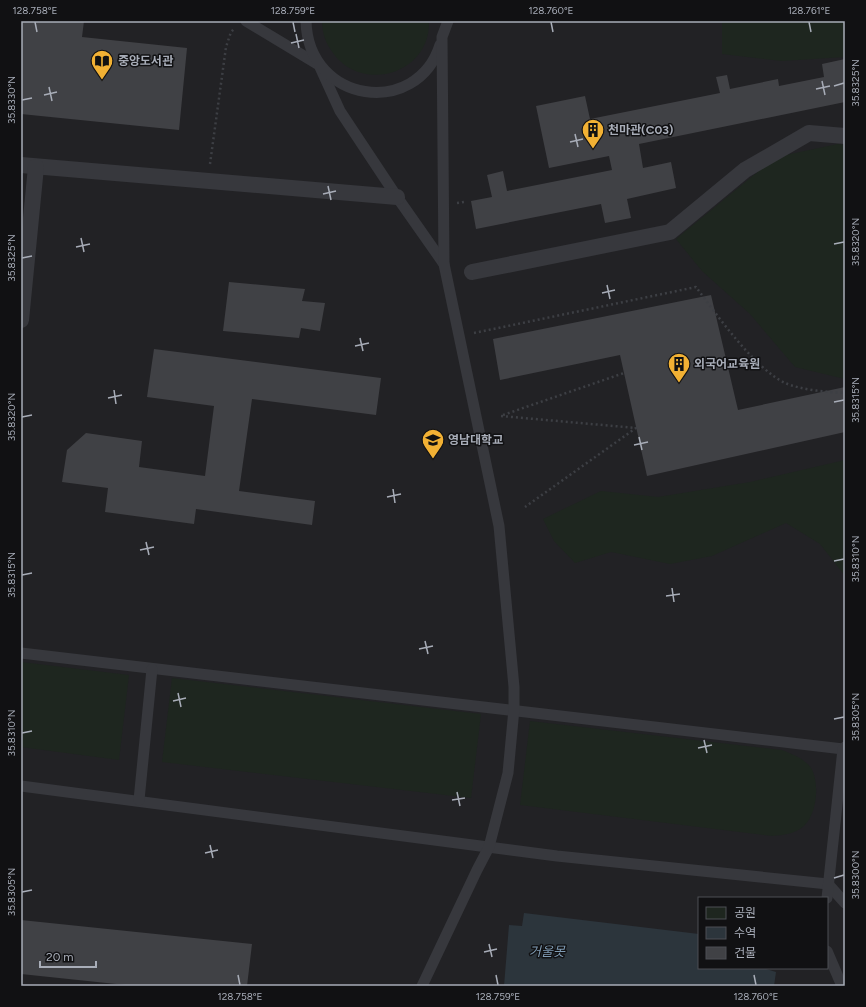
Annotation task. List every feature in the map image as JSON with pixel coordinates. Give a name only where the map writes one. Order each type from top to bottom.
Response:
[{"type":"street","points":[[472,272],[670,232],[745,170],[809,133],[845,136]]},
{"type":"street","points":[[21,320],[29,166],[397,198]]},
{"type":"lane","points":[[306,21],[306,34],[310,50],[319,65],[340,111],[397,198],[444,264]]},
{"type":"lane","points":[[422,986],[432,968],[476,870],[489,847],[508,773],[514,709],[514,687],[499,526],[444,264],[442,21]]},
{"type":"lane","points":[[242,24],[319,65],[330,76],[343,85],[363,91],[390,91],[405,86],[418,77],[429,66],[437,52],[448,21]]},
{"type":"lane","points":[[21,653],[152,669],[210,674],[409,699],[514,709],[844,748],[827,897]]},
{"type":"lane","points":[[139,800],[152,669]]},
{"type":"lane","points":[[21,786],[139,800],[489,847],[828,884],[845,903]]},
{"type":"lane","points":[[828,953],[842,986]]},
{"type":"lane","points":[[430,986],[432,968]]},
{"type":"path","points":[[207,182],[226,47],[231,32],[242,24]]},
{"type":"path","points":[[458,336],[696,287],[724,324],[768,372],[786,383],[822,392],[845,393]]},
{"type":"path","points":[[525,507],[636,428],[501,416],[624,373]]},
{"type":"shaded area","name":"영남대학교","points":[[21,21],[845,21],[845,986],[21,986]]},
{"type":"green space","points":[[322,21],[429,21],[427,40],[418,55],[406,66],[391,73],[375,75],[358,72],[343,64],[327,44],[323,32]]},
{"type":"green space","points":[[722,21],[845,21],[845,57],[782,61],[722,54]]},
{"type":"green space","points":[[838,144],[845,145],[845,379],[795,367],[750,314],[702,271],[676,239],[776,157]]},
{"type":"green space","points":[[845,460],[845,576],[820,544],[786,523],[712,556],[670,564],[611,552],[575,563],[554,541],[543,519],[601,491],[658,497],[750,482]]},
{"type":"green space","points":[[21,662],[129,675],[119,760],[21,747]]},
{"type":"green space","points":[[172,678],[481,714],[471,798],[162,762]]},
{"type":"green space","points":[[530,721],[782,750],[802,759],[811,768],[814,774],[816,782],[816,798],[812,814],[804,826],[797,831],[789,834],[772,836],[520,805]]},
{"type":"water","name":"거울못","points":[[524,913],[698,934],[698,969],[766,969],[776,972],[774,986],[504,986],[509,925],[522,926]]},
{"type":"building","name":"중앙도서관","points":[[21,21],[84,21],[82,37],[187,48],[179,130],[21,114]]},
{"type":"building","name":"천마관(C03)","points":[[845,59],[845,102],[639,144],[643,168],[671,162],[676,188],[627,199],[631,218],[605,223],[601,204],[476,229],[471,201],[492,197],[487,175],[503,171],[507,191],[612,170],[609,156],[549,168],[536,106],[585,96],[590,119],[720,93],[716,77],[727,75],[730,89],[778,79],[779,86],[824,77],[822,64]]},
{"type":"building","points":[[229,282],[305,289],[302,301],[325,303],[320,331],[301,328],[299,338],[223,331]]},
{"type":"building","name":"외국어교육원","points":[[711,295],[738,410],[845,387],[845,432],[647,476],[620,355],[500,380],[493,339]]},
{"type":"building","points":[[154,349],[381,378],[376,415],[252,399],[239,491],[315,501],[312,525],[196,509],[194,524],[105,512],[108,488],[62,482],[67,450],[86,433],[142,441],[139,467],[205,476],[214,406],[147,397]]},
{"type":"building","points":[[21,920],[252,944],[247,986],[135,986],[21,974]]},
{"type":"place","name":"중앙도서관","points":[[102,80]]},
{"type":"place","name":"천마관(C03)","points":[[593,150]]},
{"type":"place","name":"외국어교육원","points":[[679,384]]},
{"type":"place","name":"영남대학교","points":[[433,460]]}]
